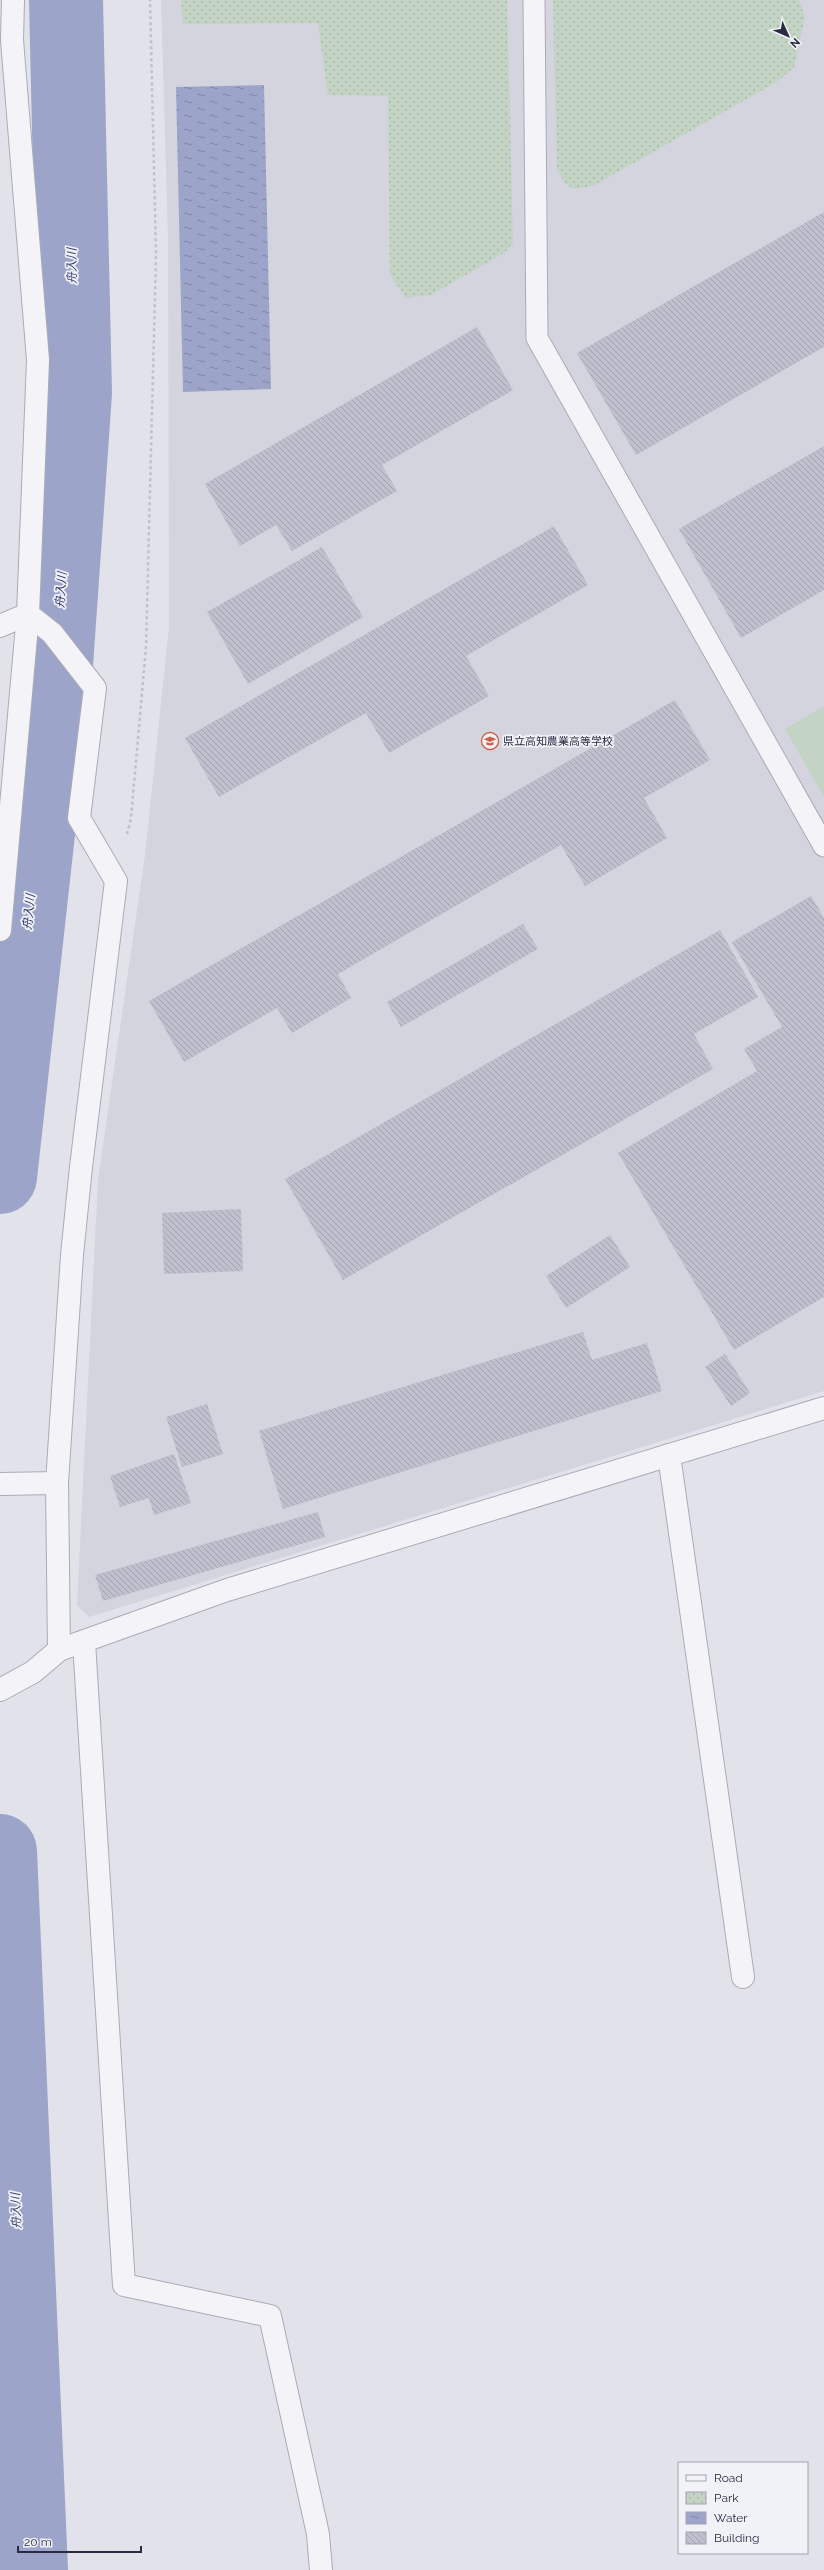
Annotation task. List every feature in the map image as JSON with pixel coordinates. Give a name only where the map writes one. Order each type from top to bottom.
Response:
[{"type":"street","points":[[0,930],[28,614],[38,360],[12,40],[13,0]]},
{"type":"street","points":[[0,626],[28,614]]},
{"type":"street","points":[[28,614],[52,633],[95,688],[80,818],[116,881],[78,1191],[57,1483],[59,1650]]},
{"type":"street","points":[[0,1690],[33,1672],[59,1650],[227,1590],[824,1408]]},
{"type":"street","points":[[670,1455],[743,1977]]},
{"type":"street","points":[[0,1484],[57,1483]]},
{"type":"street","points":[[84,1642],[124,2286],[270,2316],[318,2534],[321,2570]]},
{"type":"lane","points":[[534,0],[536,338],[824,846]]},
{"type":"path","points":[[116,881],[131,818],[146,646],[156,254],[150,0]]},
{"type":"shaded area","name":"県立高知農業高等学校","points":[[161,0],[824,0],[824,1391],[89,1617],[77,1605],[98,1180],[145,855],[169,627],[168,237]]},
{"type":"green space","points":[[181,0],[507,0],[513,243],[504,253],[431,295],[406,298],[390,275],[388,96],[328,95],[318,23],[183,24]]},
{"type":"green space","points":[[553,0],[799,0],[805,17],[794,68],[775,83],[593,186],[574,189],[565,183],[557,169]]},
{"type":"green space","points":[[824,706],[824,797],[785,729]]},
{"type":"water","points":[[264,85],[271,389],[183,392],[176,87]]},
{"type":"building","points":[[824,212],[824,347],[636,455],[577,353]]},
{"type":"building","points":[[477,327],[513,390],[382,465],[397,491],[292,551],[276,525],[240,546],[205,484]]},
{"type":"building","points":[[824,446],[824,590],[741,638],[679,529]]},
{"type":"building","points":[[554,526],[588,585],[466,656],[489,696],[389,753],[366,713],[219,797],[185,738]]},
{"type":"building","points":[[322,547],[363,617],[248,684],[207,612]]},
{"type":"building","points":[[675,700],[710,760],[644,798],[667,838],[585,886],[561,845],[338,974],[351,998],[292,1033],[277,1008],[184,1062],[149,1001]]},
{"type":"building","points":[[811,896],[824,918],[824,1297],[734,1350],[618,1153],[757,1071],[744,1049],[782,1027],[732,942]]},
{"type":"building","points":[[523,924],[538,949],[401,1027],[387,1002]]},
{"type":"building","points":[[720,930],[758,997],[694,1034],[713,1069],[343,1280],[285,1179]]},
{"type":"building","points":[[241,1209],[243,1271],[164,1274],[162,1213]]},
{"type":"building","points":[[610,1235],[630,1267],[566,1308],[546,1276]]},
{"type":"building","points":[[583,1332],[592,1360],[647,1343],[662,1391],[283,1509],[259,1431]]},
{"type":"building","points":[[725,1354],[750,1393],[731,1406],[705,1367]]},
{"type":"building","points":[[207,1404],[223,1454],[182,1467],[166,1417]]},
{"type":"building","points":[[174,1454],[191,1503],[154,1515],[149,1498],[120,1507],[110,1476]]},
{"type":"building","points":[[318,1512],[325,1537],[103,1601],[95,1575]]},
{"type":"waterway","name":"舟入川","points":[[0,1177],[55,679],[75,393],[66,0]]},
{"type":"waterway","name":"舟入川","points":[[0,1851],[31,2570]]},
{"type":"place","name":"県立高知農業高等学校","points":[[490,741]]}]
